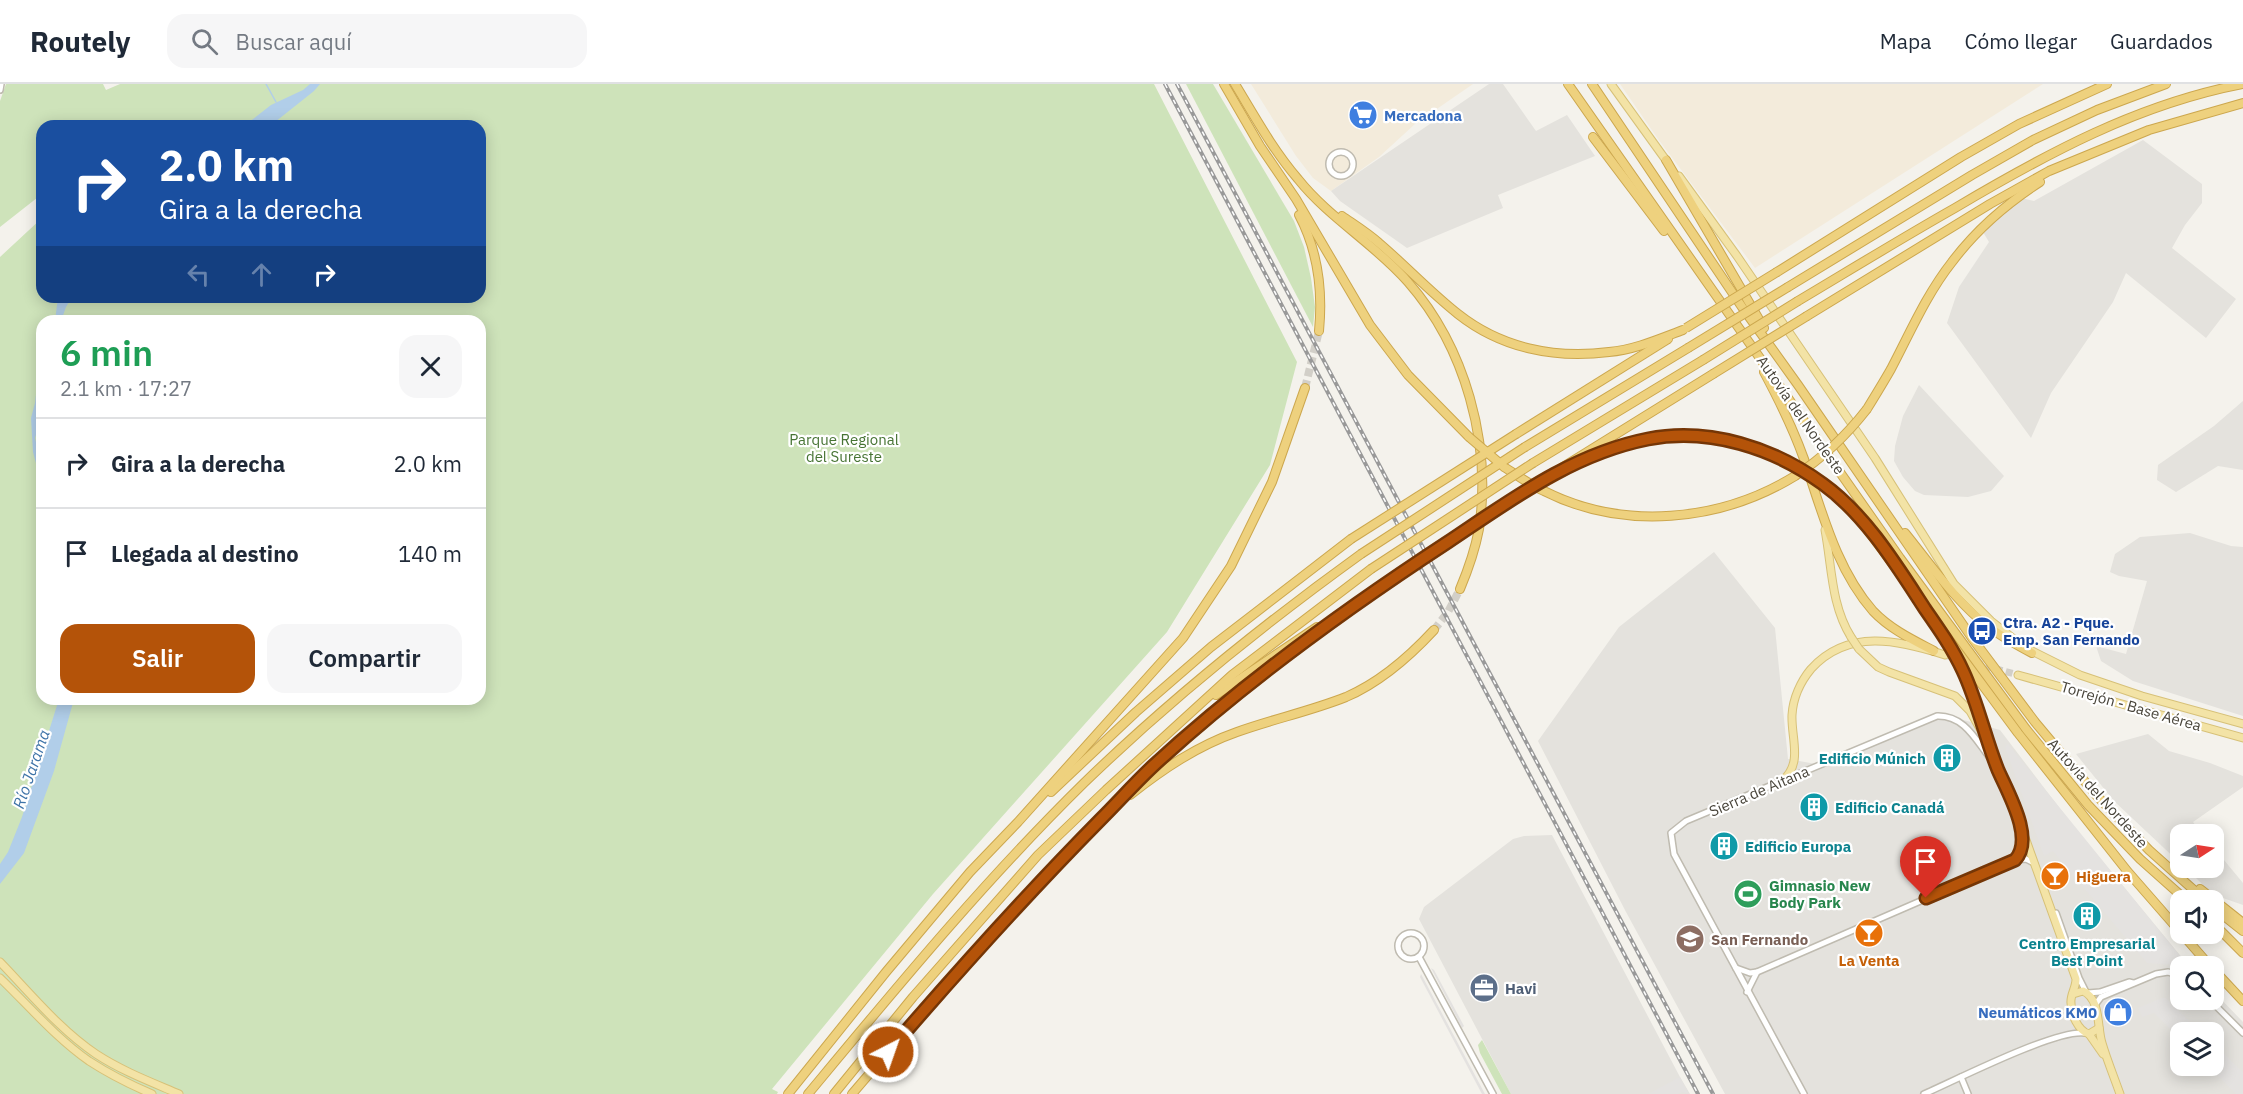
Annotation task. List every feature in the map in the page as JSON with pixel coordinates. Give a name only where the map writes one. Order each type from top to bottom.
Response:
[{"type":"highway","points":[[1224,84],[1370,325],[1408,375],[1469,436],[1504,468],[1544,492],[1578,505],[1615,514],[1660,518],[1708,512],[1759,496],[1818,461],[1837,444],[1867,409],[1927,299],[1965,245],[2017,196],[2051,175],[2112,144]]},
{"type":"highway","points":[[1235,84],[1272,145],[1299,181],[1408,282],[1440,327],[1462,376],[1478,430],[1481,499],[1479,528],[1471,562],[1460,589]]},
{"type":"highway","name":"Autovía del Nordeste","points":[[1568,84],[1962,645],[2088,806],[2140,859],[2175,890]]},
{"type":"highway","name":"Autovía del Nordeste","points":[[1592,84],[1742,307],[1972,638],[2035,722],[2097,796],[2149,850],[2194,890]]},
{"type":"highway","points":[[1018,822],[1136,712],[1211,647],[1351,539],[1961,157],[2019,124],[2108,84]]},
{"type":"highway","points":[[808,1094],[968,904],[1085,783],[1145,726],[1220,661],[1288,607],[1361,554],[1525,447],[1972,175],[2033,140],[2097,110],[2166,84]]},
{"type":"highway","points":[[834,1094],[913,997],[1038,855],[1106,790],[1266,647],[1371,569],[1533,463],[1983,191],[2072,142],[2143,112],[2243,84]]},
{"type":"highway","points":[[1205,700],[1218,694],[1273,655],[1546,477],[2015,190],[2049,171],[2112,144],[2185,118],[2243,103]]},
{"type":"highway","points":[[1593,137],[1673,243],[1685,253]]},
{"type":"highway","points":[[1666,160],[1798,386]]},
{"type":"highway","points":[[1275,170],[1303,222],[1317,262],[1320,283],[1319,331]]},
{"type":"highway","points":[[1322,203],[1378,241],[1416,278],[1466,320],[1494,337],[1519,346],[1541,352],[1574,354],[1610,352],[1647,343],[1685,329]]},
{"type":"highway","points":[[1749,342],[1790,421],[1821,510],[1854,587],[1875,613],[1892,628],[1934,651]]},
{"type":"highway","points":[[788,1094],[970,872],[1018,822],[1183,638],[1231,566],[1272,482],[1305,388]]},
{"type":"highway","points":[[1546,477],[1602,453],[1652,438],[1684,436],[1714,438],[1768,452],[1797,466],[1827,486],[1858,517],[2018,734],[2087,821],[2201,956]]},
{"type":"highway","points":[[1863,481],[1964,604],[1988,626],[2009,641],[2032,653]]},
{"type":"highway","points":[[852,1094],[994,930],[1156,764],[1242,690],[1380,586]]},
{"type":"highway","points":[[1917,596],[1964,671],[1994,759]]},
{"type":"highway","points":[[1104,816],[1169,766],[1206,745],[1236,732],[1322,705],[1359,690],[1410,656],[1434,630]]},
{"type":"highway","points":[[2149,850],[2201,890]]},
{"type":"highway","points":[[2224,908],[2243,922]]},
{"type":"highway","points":[[2224,916],[2243,931]]},
{"type":"highway","points":[[2224,932],[2243,947]]},
{"type":"highway","points":[[2224,934],[2243,953]]},
{"type":"highway","points":[[2224,981],[2243,1001]]},
{"type":"main road","name":"Torrejón - Base Aérea","points":[[1611,84],[1737,256],[1875,458],[1954,584],[1991,621],[2032,653],[2080,675],[2142,696],[2243,724]]},
{"type":"main road","points":[[1821,510],[1835,599],[1844,626],[1859,649],[1883,669],[1945,692],[1963,703],[1975,718],[2022,829],[2076,979],[2076,989],[2071,1004],[2076,1020],[2081,1030],[2094,1039],[2111,1070]]},
{"type":"main road","points":[[1783,780],[1791,773],[1794,762],[1792,722],[1794,701],[1807,674],[1824,657],[1842,645],[1871,640],[1890,642],[1945,655]]},
{"type":"main road","name":"Torrejón - Base Aérea","points":[[2018,675],[2243,738]]},
{"type":"main road","points":[[0,962],[47,1010],[95,1053],[120,1068],[179,1094]]},
{"type":"main road","points":[[0,978],[89,1061],[117,1078],[152,1094]]},
{"type":"main road","points":[[2073,994],[2079,991],[2087,993],[2094,1006],[2111,1070],[2120,1094]]},
{"type":"main road","points":[[2086,1034],[2099,1028]]},
{"type":"street","points":[[0,90],[1,84]]},
{"type":"street","points":[[1338,152],[1349,155],[1353,162],[1351,171],[1341,176],[1334,174],[1329,164],[1332,156],[1338,152]]},
{"type":"street","name":"Sierra de Aitana","points":[[1734,967],[1674,854],[1671,833],[1686,821],[1937,716],[1954,718],[1965,725],[1998,768]]},
{"type":"street","points":[[2015,860],[2022,851],[2022,829]]},
{"type":"street","points":[[1734,967],[1750,973],[1757,972],[2015,860],[2026,859],[2034,863],[2041,873],[2079,978],[2087,993],[2100,992],[2129,982],[2133,983]]},
{"type":"street","points":[[1415,933],[1423,940],[1425,948],[1419,957],[1408,959],[1401,954],[1398,946],[1404,935],[1415,933]]},
{"type":"street","points":[[1419,957],[1493,1094]]},
{"type":"street","points":[[1734,967],[1804,1094]]},
{"type":"street","points":[[1748,992],[1757,972]]},
{"type":"street","points":[[2094,1006],[2101,997],[2156,974],[2170,973]]},
{"type":"street","points":[[2220,1010],[2243,1033]]},
{"type":"street","points":[[2069,1033],[2076,1020]]},
{"type":"street","points":[[1924,1094],[2069,1033],[2086,1034]]},
{"type":"street","points":[[1961,1077],[1968,1094]]},
{"type":"shaded area","points":[[1251,84],[1473,84],[1415,124],[1379,157],[1331,191],[1313,178],[1296,156]]},
{"type":"shaded area","points":[[1489,84],[1503,84],[1536,131],[1567,115],[1595,156],[1498,195],[1503,208],[1407,248],[1340,201],[1331,191]]},
{"type":"shaded area","points":[[1620,84],[2043,84],[1755,268],[1658,139]]},
{"type":"shaded area","points":[[2143,140],[2202,184],[2202,203],[2185,225],[2172,248],[2236,299],[2206,338],[2126,273],[2113,302],[2051,393],[2031,438],[1947,323],[1959,287],[1989,242],[1983,232],[2021,198],[2034,201]]},
{"type":"shaded area","points":[[1919,385],[2004,476],[1991,491],[1968,497],[1924,495],[1915,491],[1903,477],[1894,461],[1895,446],[1903,416]]},
{"type":"shaded area","points":[[2243,401],[2243,470],[2218,466],[2176,492],[2157,480],[2158,465],[2214,426]]},
{"type":"shaded area","points":[[2190,533],[2231,546],[2243,547],[2243,716],[2133,681],[2101,661],[2096,646],[2126,654],[2147,581],[2110,572],[2115,554],[2140,537]]},
{"type":"shaded area","points":[[1714,552],[1775,628],[1788,759],[1816,764],[1938,713],[2000,730],[2071,823],[2181,956],[2170,956],[2170,1010],[2224,1010],[2224,1002],[2243,1022],[2243,1094],[1725,1094],[1626,912],[1538,741],[1619,627]]},
{"type":"shaded area","points":[[2148,734],[2169,751],[2243,776],[2243,787],[2193,822],[2194,824],[2170,824],[2170,854],[2114,801],[2076,754]]},
{"type":"shaded area","points":[[2008,744],[2180,956],[2170,956],[2170,965],[2147,963],[2053,851],[2044,856],[2005,747]]},
{"type":"shaded area","points":[[1552,835],[1690,1094],[1511,1094],[1419,919],[1424,907],[1513,839],[1524,836]]},
{"type":"shaded area","points":[[2224,860],[2243,883],[2243,905],[2224,898],[2224,890],[2206,888],[2196,878],[2224,878]]},
{"type":"shaded area","points":[[1431,968],[1464,1026],[1462,1028]]},
{"type":"shaded area","points":[[1421,974],[1485,1094],[1482,1094],[1420,977]]},
{"type":"shaded area","points":[[2166,998],[2170,1002],[2170,1010],[2178,1010],[2191,1022],[2170,1022],[2170,1029],[2154,1013],[2142,1017],[2138,1008]]},
{"type":"shaded area","points":[[2224,1054],[2243,1072],[2243,1094],[2236,1094],[2218,1076],[2224,1076]]},
{"type":"shaded area","points":[[1680,1077],[1689,1094],[1682,1092],[1648,1094]]},
{"type":"green space","name":"Parque Regional del Sureste","points":[[6,84],[103,84],[106,90],[120,84],[1154,84],[1297,362],[1270,465],[1167,632],[933,894],[772,1089],[778,1092],[777,1094],[0,1094],[0,257],[36,224],[36,303],[486,303],[486,120],[36,120],[36,199],[0,227],[0,101]]},
{"type":"green space","points":[[1186,84],[1213,84],[1294,221],[1304,247],[1311,278],[1315,307],[1313,327]]},
{"type":"green space","points":[[1482,1040],[1511,1094],[1502,1094],[1480,1053],[1478,1045]]},
{"type":"water","points":[[310,84],[320,84],[278,120],[252,120],[271,105],[303,90]]},
{"type":"water","points":[[57,303],[68,303],[63,315],[56,315]]},
{"type":"water","points":[[36,394],[36,463],[31,418]]},
{"type":"water","points":[[57,705],[72,705],[54,771],[24,853],[0,884],[0,864],[8,852],[22,817]]},
{"type":"waterway","points":[[266,84],[276,102]]},
{"type":"tunnel","points":[[1305,388],[1319,331]]},
{"type":"tunnel","points":[[1434,630],[1448,612],[1460,589]]},
{"type":"tunnel","points":[[1945,655],[2018,675]]},
{"type":"railway","points":[[1165,84],[1698,1094]]},
{"type":"railway","points":[[1177,84],[1713,1094]]},
{"type":"place","name":"Mercadona","points":[[1363,115]]},
{"type":"place","name":"Ctra. A2 - Pque. Emp. San Fernando","points":[[1982,631]]},
{"type":"place","name":"Edificio Múnich","points":[[1947,758]]},
{"type":"place","name":"Edificio Canadá","points":[[1814,807]]},
{"type":"place","name":"Edificio Europa","points":[[1724,846]]},
{"type":"place","name":"Higuera","points":[[2055,876]]},
{"type":"place","name":"Gimnasio New Body Park","points":[[1748,894]]},
{"type":"place","name":"Centro Empresarial Best Point","points":[[2087,916]]},
{"type":"place","name":"La Venta","points":[[1869,933]]},
{"type":"place","name":"San Fernando","points":[[1690,939]]},
{"type":"place","name":"Havi","points":[[1484,988]]},
{"type":"place","name":"Neumáticos KM0","points":[[2118,1012]]},
{"type":"route","points":[[888,1052],[972,954],[1141,777],[1242,690],[1380,586],[1549,475],[1602,453],[1652,438],[1684,436],[1740,443],[1768,452],[1797,466],[1827,486],[1858,517],[1888,555],[1952,649],[1964,671],[1994,759],[2022,829],[2023,848],[2015,860],[1926,898]]},
{"type":"water label","name":"Río Jarama","points":[[31,769]]}]
